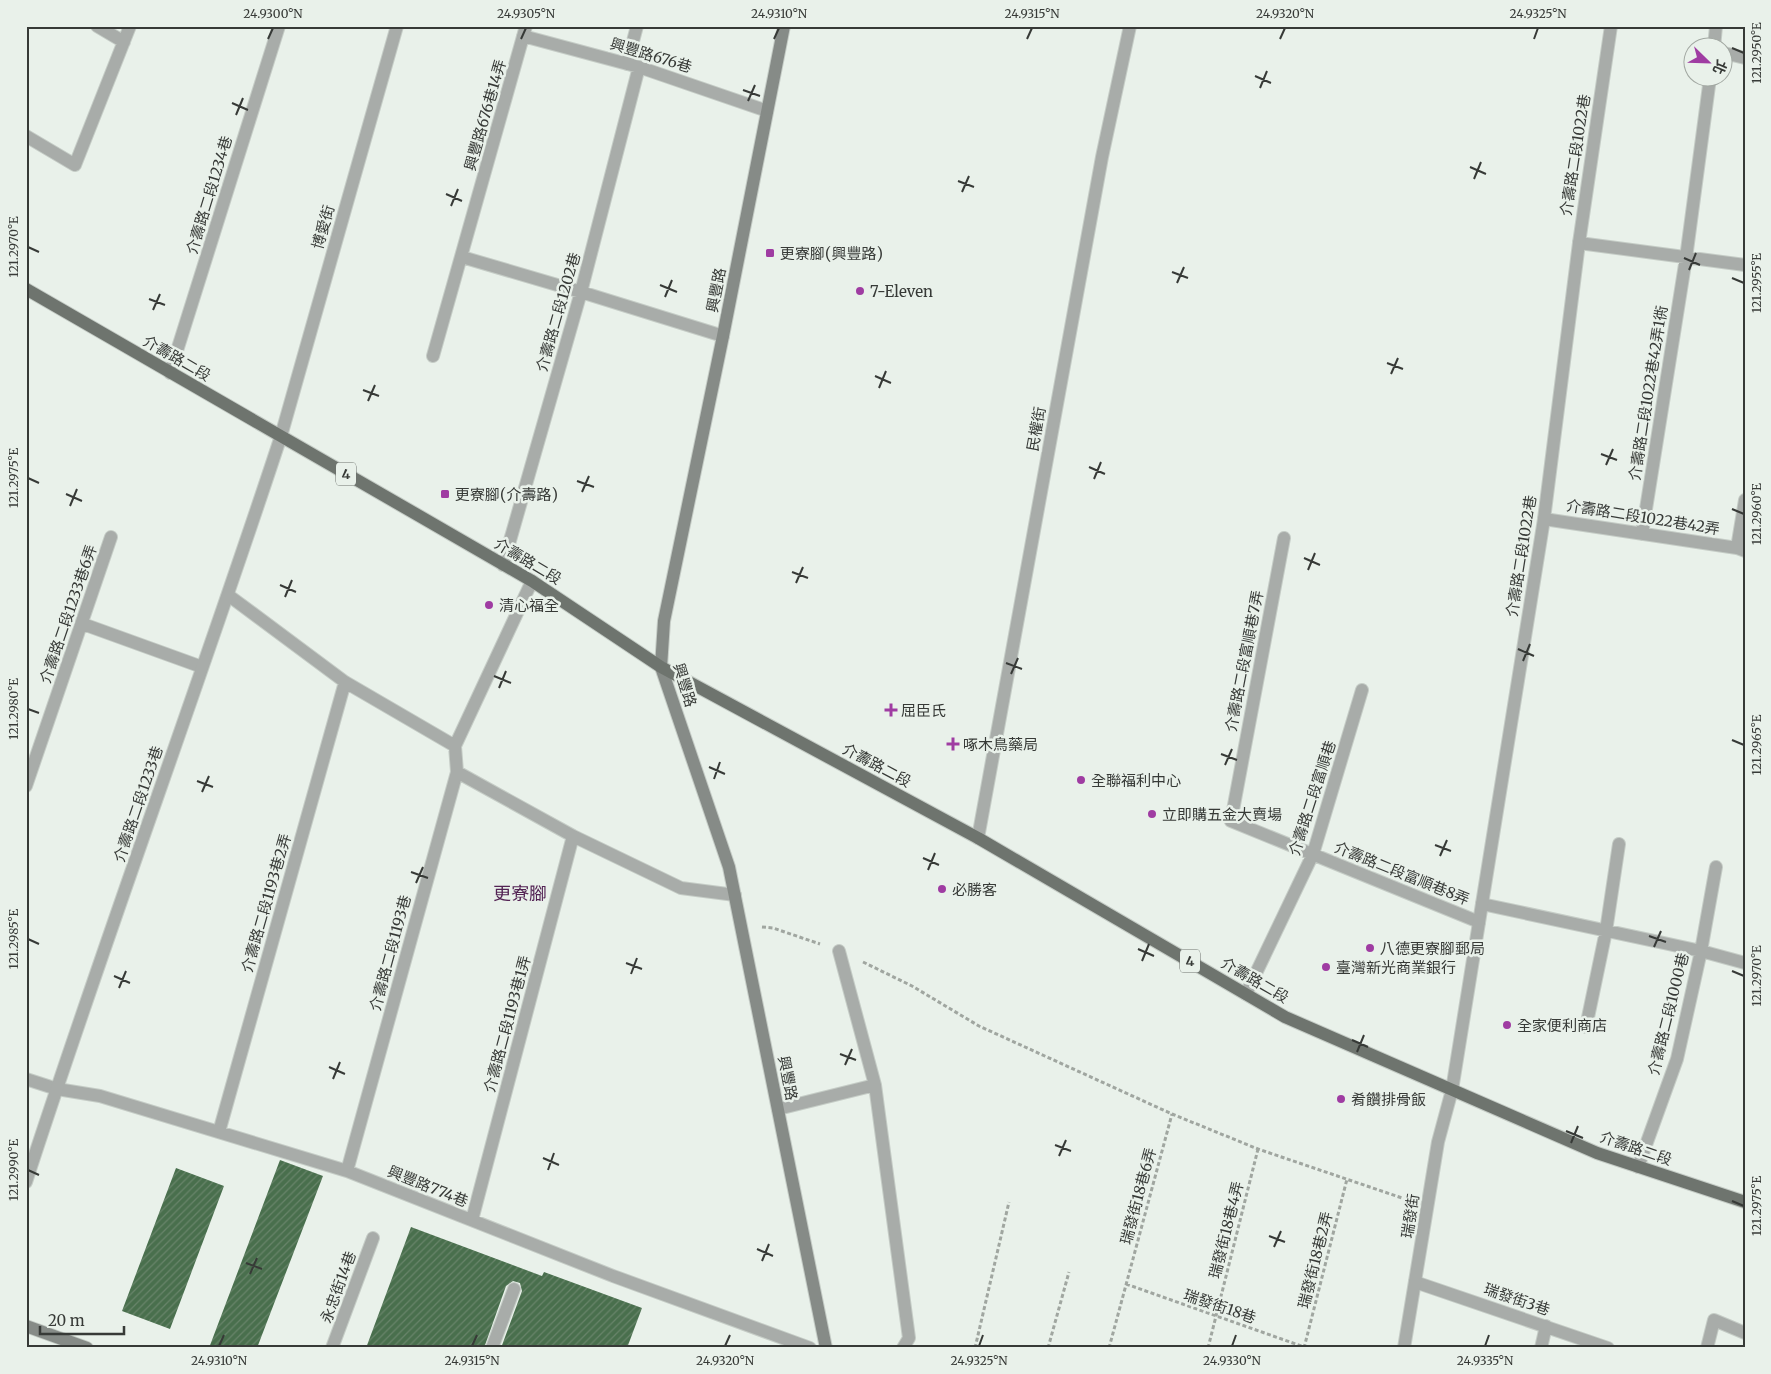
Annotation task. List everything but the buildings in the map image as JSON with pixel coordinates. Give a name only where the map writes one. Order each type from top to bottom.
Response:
[{"type":"main road","name":"興豐路","points":[[784,26],[664,621],[661,667],[729,867],[826,1348]]},
{"type":"main road","name":"介壽路二段","points":[[26,289],[532,581],[661,667],[978,838],[1285,1017],[1596,1153],[1745,1202]]},
{"type":"main road","points":[[26,1326],[87,1348]]},
{"type":"street","points":[[97,26],[124,42]]},
{"type":"street","points":[[26,136],[75,165],[130,26]]},
{"type":"street","name":"介壽路二段1234巷","points":[[170,373],[279,26]]},
{"type":"street","name":"博愛街","points":[[281,436],[396,26]]},
{"type":"street","name":"介壽路二段1202巷","points":[[503,565],[581,292],[633,65],[637,26]]},
{"type":"street","name":"民權街","points":[[978,838],[1102,157],[1130,26]]},
{"type":"street","name":"介壽路二段1022巷","points":[[1452,1090],[1544,519],[1578,243],[1611,26]]},
{"type":"street","name":"興豐路676巷","points":[[525,31],[633,65],[767,111]]},
{"type":"street","name":"興豐路676巷14弄","points":[[434,356],[525,31]]},
{"type":"street","name":"介壽路二段1022巷42弄1衖","points":[[1642,534],[1686,258],[1709,88]]},
{"type":"street","points":[[1578,243],[1745,264]]},
{"type":"street","points":[[462,257],[723,336]]},
{"type":"street","name":"介壽路二段1233巷","points":[[26,1182],[228,596],[281,436]]},
{"type":"street","points":[[1741,549],[1745,500]]},
{"type":"street","name":"介壽路二段1022巷42弄","points":[[1544,519],[1741,549]]},
{"type":"street","name":"介壽路二段1233巷6弄","points":[[26,786],[83,624],[111,536]]},
{"type":"street","name":"介壽路二段富順巷7弄","points":[[1284,538],[1231,821],[1313,854]]},
{"type":"street","name":"介壽路二段1193巷","points":[[347,1171],[457,772],[455,746],[532,581]]},
{"type":"street","points":[[228,596],[344,682],[455,746]]},
{"type":"street","points":[[83,624],[202,668]]},
{"type":"street","name":"介壽路二段1193巷2弄","points":[[219,1132],[344,682]]},
{"type":"street","name":"介壽路二段富順巷","points":[[1246,994],[1313,854],[1362,690]]},
{"type":"street","points":[[457,772],[573,836],[681,888],[735,895]]},
{"type":"street","name":"介壽路二段1193巷1弄","points":[[472,1220],[573,836]]},
{"type":"street","points":[[1586,1027],[1606,931],[1619,844]]},
{"type":"street","name":"介壽路二段富順巷8弄","points":[[1313,854],[1479,922]]},
{"type":"street","name":"介壽路二段1000巷","points":[[1638,1167],[1676,1059],[1701,951],[1716,866]]},
{"type":"street","points":[[1482,904],[1701,951],[1745,963]]},
{"type":"street","points":[[839,951],[875,1085],[909,1338],[903,1348]]},
{"type":"street","name":"興豐路774巷","points":[[26,1079],[57,1089],[100,1096],[347,1171],[613,1276],[810,1348]]},
{"type":"street","points":[[778,1109],[875,1085]]},
{"type":"street","name":"瑞發街","points":[[1404,1348],[1438,1142],[1452,1090]]},
{"type":"street","name":"永忠街14巷","points":[[332,1348],[374,1238]]},
{"type":"street","name":"瑞發街3巷","points":[[1416,1282],[1608,1348]]},
{"type":"street","points":[[492,1348],[514,1290]]},
{"type":"street","points":[[1707,1348],[1714,1320],[1745,1333]]},
{"type":"street","points":[[1541,1348],[1546,1326]]},
{"type":"path","points":[[740,924],[773,928],[839,951],[912,986],[979,1026],[1172,1114],[1258,1149],[1427,1207]]},
{"type":"path","name":"瑞發街18巷6弄","points":[[1109,1348],[1172,1114]]},
{"type":"path","name":"瑞發街18巷4弄","points":[[1208,1348],[1258,1149]]},
{"type":"path","name":"瑞發街18巷2弄","points":[[1305,1348],[1347,1179]]},
{"type":"path","points":[[975,1348],[1009,1202]]},
{"type":"path","points":[[1048,1348],[1070,1272]]},
{"type":"path","name":"瑞發街18巷","points":[[1126,1284],[1305,1348]]},
{"type":"place","name":"更寮腳(興豐路)","points":[[770,253]]},
{"type":"place","name":"7-Eleven","points":[[860,291]]},
{"type":"place","name":"更寮腳(介壽路)","points":[[445,494]]},
{"type":"place","name":"清心福全","points":[[489,605]]},
{"type":"place","name":"屈臣氏","points":[[891,710]]},
{"type":"place","name":"啄木鳥藥局","points":[[953,744]]},
{"type":"place","name":"全聯福利中心","points":[[1081,780]]},
{"type":"place","name":"立即購五金大賣場","points":[[1152,814]]},
{"type":"place","name":"必勝客","points":[[942,889]]},
{"type":"place","name":"八德更寮腳郵局","points":[[1370,948]]},
{"type":"place","name":"臺灣新光商業銀行","points":[[1326,967]]},
{"type":"place","name":"全家便利商店","points":[[1507,1025]]},
{"type":"place","name":"肴饡排骨飯","points":[[1341,1099]]},
{"type":"district","name":"更寮腳","points":[[520,893]]}]
